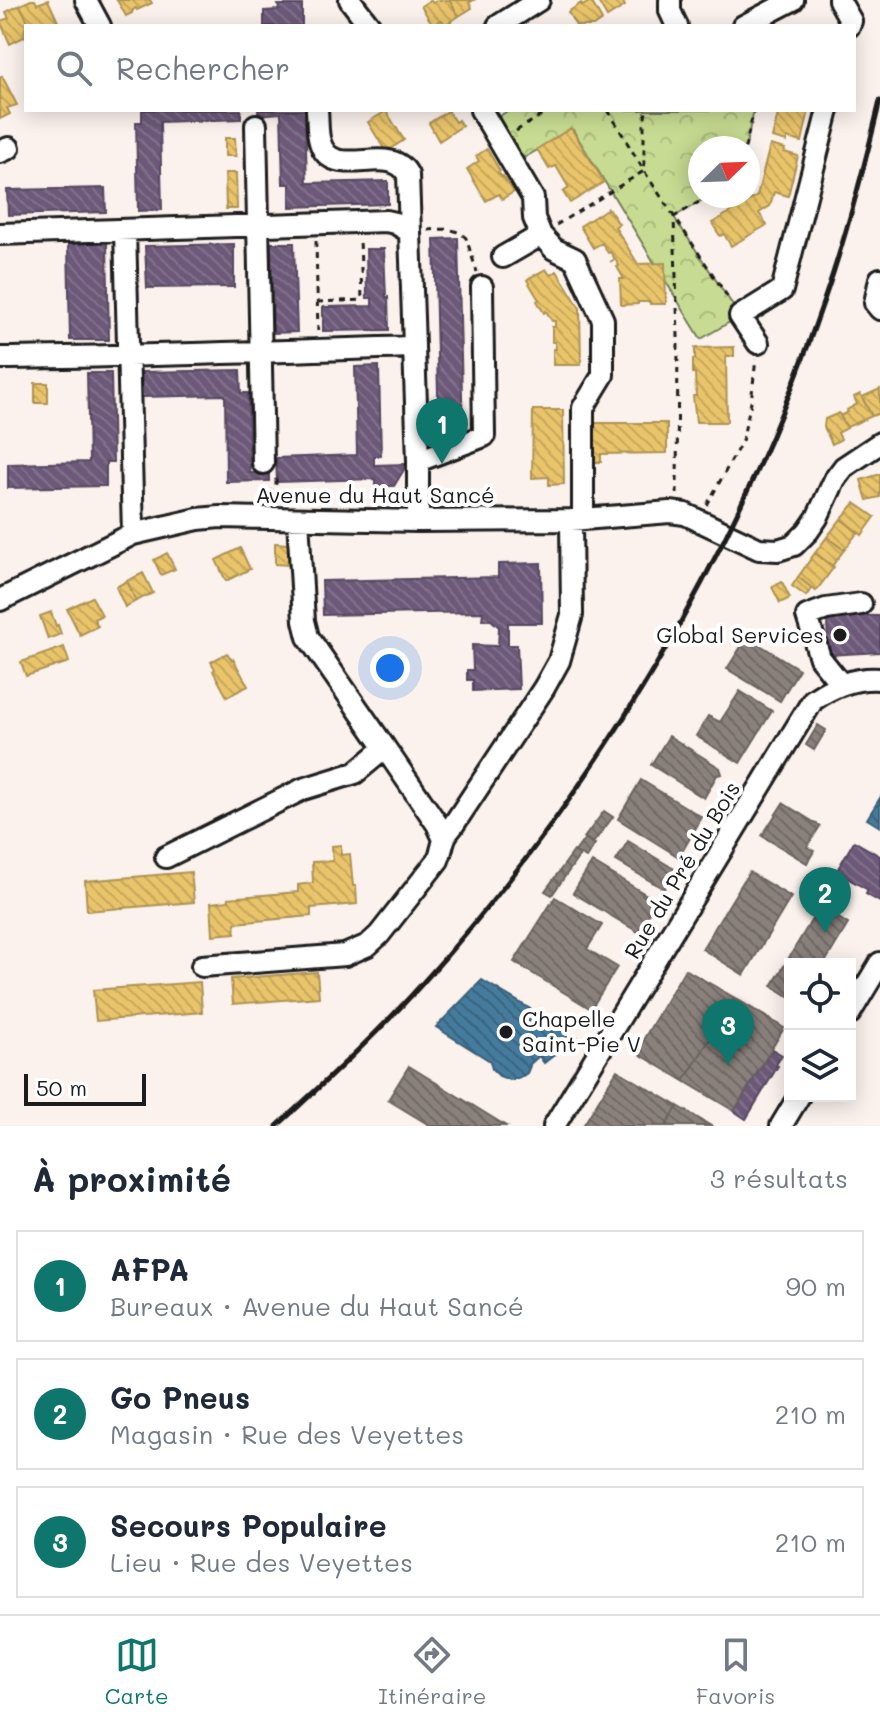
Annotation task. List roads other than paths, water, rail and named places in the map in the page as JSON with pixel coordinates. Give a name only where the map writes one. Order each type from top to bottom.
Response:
[{"type":"street","points":[[86,0],[99,24]]},
{"type":"street","points":[[350,0],[368,24]]},
{"type":"street","points":[[501,24],[539,0]]},
{"type":"street","points":[[670,0],[670,11],[676,24]]},
{"type":"street","points":[[747,24],[793,0]]},
{"type":"street","points":[[839,0],[850,24]]},
{"type":"street","points":[[317,112],[319,142],[331,158],[343,161],[394,161],[405,169],[409,180],[418,521]]},
{"type":"street","points":[[443,837],[559,661],[572,615],[583,408],[603,375],[603,320],[575,259],[554,249],[541,235],[534,218],[533,198],[482,112]]},
{"type":"street","points":[[758,343],[740,316],[782,290],[827,112]]},
{"type":"street","points":[[256,125],[263,463]]},
{"type":"street","points":[[0,234],[360,222],[395,223],[410,231]]},
{"type":"street","points":[[125,230],[133,534]]},
{"type":"street","points":[[503,257],[541,235]]},
{"type":"street","points":[[880,279],[875,303],[880,309]]},
{"type":"street","points":[[418,461],[484,436],[482,287]]},
{"type":"street","points":[[0,358],[129,357],[414,347]]},
{"type":"street","name":"Avenue du Haut Sancé","points":[[0,600],[133,534],[220,517],[577,520],[670,512],[685,514],[759,549],[778,550],[797,542],[817,518],[839,474],[880,443]]},
{"type":"street","points":[[202,966],[345,955],[357,951],[379,935],[438,860],[442,849],[443,837],[437,824],[308,637],[304,621],[298,519]]},
{"type":"street","points":[[841,684],[820,658],[807,616],[826,609],[861,604]]},
{"type":"street","name":"Rue du Pré du Bois","points":[[554,1126],[813,700],[841,684],[868,678],[880,679]]},
{"type":"street","points":[[166,857],[303,789],[355,773],[385,748]]},
{"type":"street","points":[[856,1003],[880,963]]},
{"type":"street","points":[[781,1126],[795,1102]]},
{"type":"railway","points":[[277,1126],[386,1023],[485,910],[547,831],[604,749],[657,664],[706,576],[750,486],[789,394],[840,250],[880,101]]},
{"type":"place","name":"AFPA","points":[[442,464]]},
{"type":"place","name":"Global Services","points":[[840,635]]},
{"type":"place","name":"Go Pneus","points":[[825,933]]},
{"type":"place","name":"Chapelle Saint-Pie V","points":[[506,1032]]},
{"type":"place","name":"Secours Populaire","points":[[728,1065]]}]
